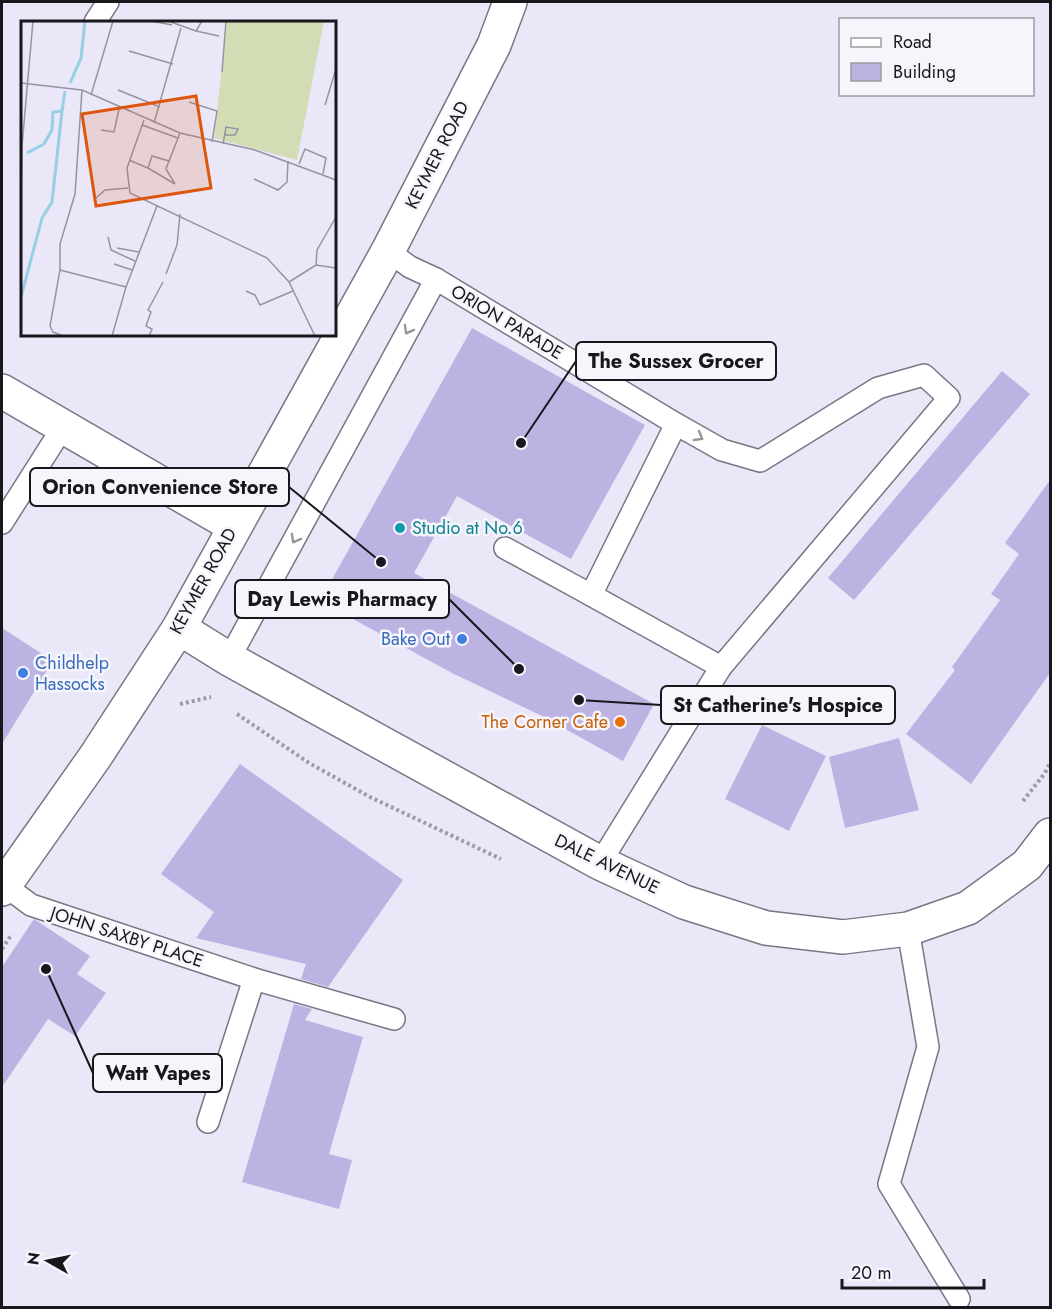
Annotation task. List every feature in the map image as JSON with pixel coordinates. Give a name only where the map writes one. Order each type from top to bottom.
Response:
[{"type":"street","name":"KEYMER ROAD","points":[[3,887],[95,757],[179,628],[388,251],[494,45],[510,2]]},
{"type":"street","points":[[2,391],[234,526]]},
{"type":"street","name":"DALE AVENUE","points":[[179,628],[229,659],[600,863],[684,902],[766,928],[843,937],[908,929],[968,908],[1027,865],[1050,835]]},
{"type":"lane","points":[[96,21],[108,2]]},
{"type":"lane","points":[[388,251],[410,267],[436,279]]},
{"type":"lane","name":"ORION PARADE","points":[[229,659],[436,279],[722,450],[760,461],[878,387],[924,375],[949,398],[721,667]]},
{"type":"lane","points":[[591,595],[676,424]]},
{"type":"lane","points":[[2,523],[63,427]]},
{"type":"lane","points":[[505,548],[721,667],[600,863]]},
{"type":"lane","name":"JOHN SAXBY PLACE","points":[[3,887],[32,905],[254,979],[394,1019]]},
{"type":"lane","points":[[908,929],[928,1047],[889,1184],[959,1299]]},
{"type":"lane","points":[[208,1122],[254,979]]},
{"type":"path","points":[[1022,802],[1050,763]]},
{"type":"building","points":[[472,328],[645,425],[571,559],[457,496],[414,573],[654,704],[623,761],[540,715],[452,673],[320,601]]},
{"type":"building","points":[[1002,371],[1030,394],[854,600],[828,578]]},
{"type":"building","points":[[1050,480],[1050,673],[971,784],[906,734],[955,670],[952,667],[1000,600],[991,594],[1019,554],[1005,543]]},
{"type":"building","name":"Childhelp Hassocks","points":[[2,628],[53,661],[2,744]]},
{"type":"building","points":[[762,725],[826,756],[789,831],[725,799]]},
{"type":"building","points":[[899,738],[919,810],[845,828],[829,757]]},
{"type":"building","points":[[240,764],[403,880],[328,987],[301,979],[306,964],[196,938],[214,912],[161,874]]},
{"type":"building","points":[[34,919],[90,956],[77,974],[106,993],[75,1036],[48,1019],[2,1087],[2,967]]},
{"type":"building","points":[[294,1004],[312,1009],[305,1020],[363,1037],[329,1154],[352,1160],[339,1209],[242,1182]]},
{"type":"place","name":"The Sussex Grocer","points":[[521,443]]},
{"type":"place","name":"Studio at No.6","points":[[400,528]]},
{"type":"place","name":"Orion Convenience Store","points":[[381,562]]},
{"type":"place","name":"Bake Out","points":[[462,639]]},
{"type":"place","name":"Day Lewis Pharmacy","points":[[519,669]]},
{"type":"place","name":"Childhelp Hassocks","points":[[23,673]]},
{"type":"place","name":"St Catherine's Hospice","points":[[579,700]]},
{"type":"place","name":"The Corner Cafe","points":[[620,722]]},
{"type":"place","name":"Watt Vapes","points":[[46,969]]}]
